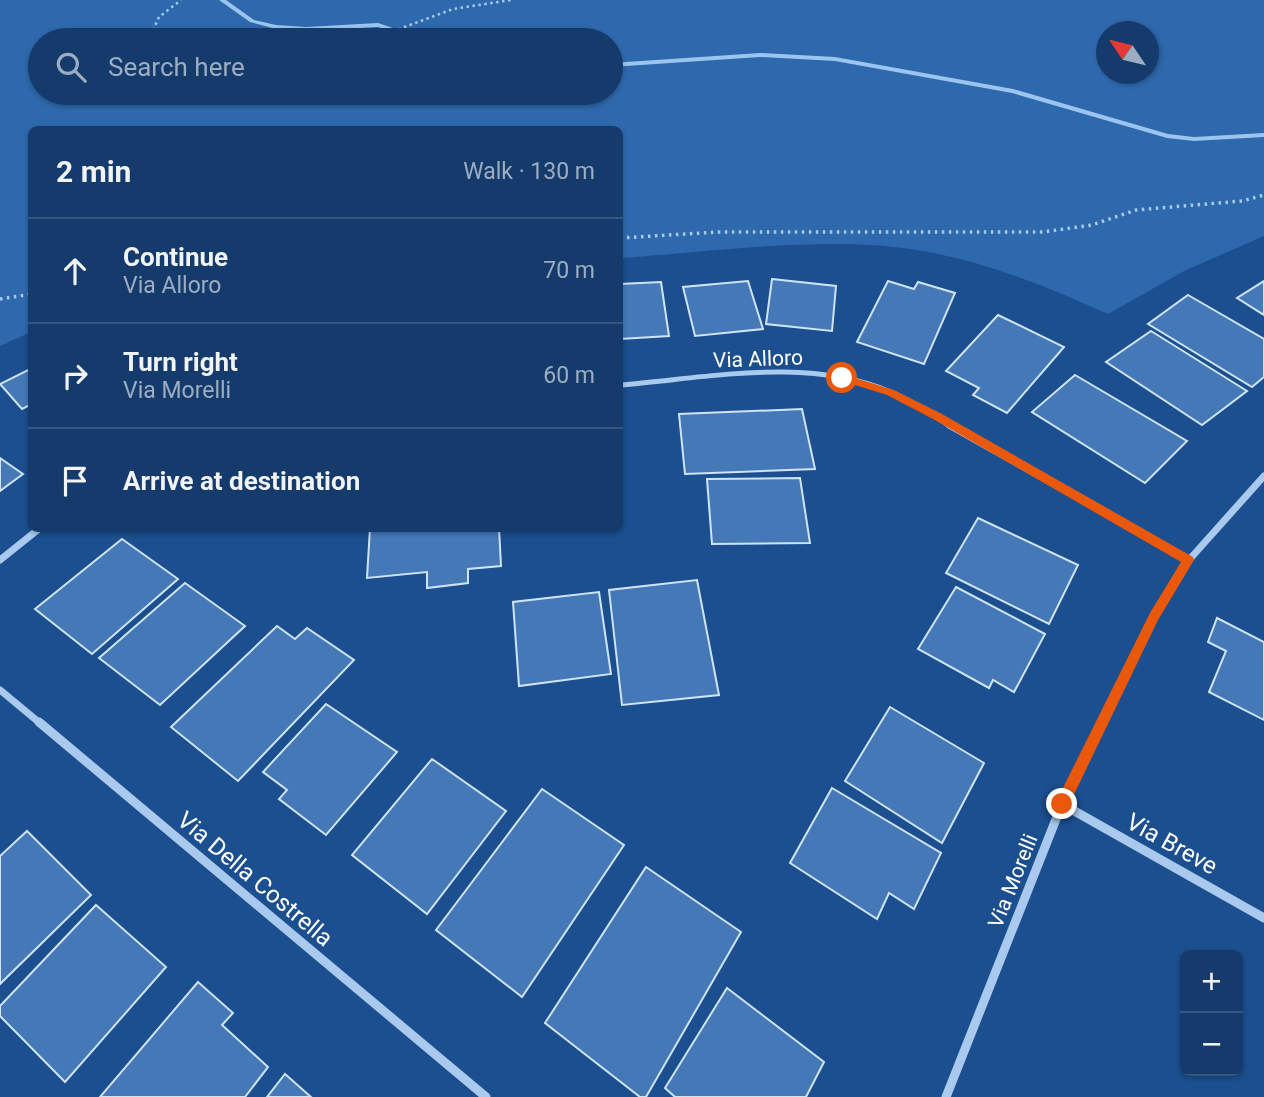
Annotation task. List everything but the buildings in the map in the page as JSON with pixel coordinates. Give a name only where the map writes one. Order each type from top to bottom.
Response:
[{"type":"street","name":"Via Alloro","points":[[623,386],[794,371],[842,378],[891,392],[1189,560]]},
{"type":"street","name":"Via Morelli","points":[[946,1097],[1062,804],[1154,616],[1189,560],[1264,475]]},
{"type":"street","points":[[0,560],[35,532]]},
{"type":"street","name":"Via Della Costrella","points":[[0,690],[486,1097]]},
{"type":"street","name":"Via Breve","points":[[1062,804],[1264,918]]},
{"type":"path","points":[[154,28],[159,17],[181,0]]},
{"type":"path","points":[[402,28],[453,9],[511,0]]},
{"type":"path","points":[[623,238],[718,232],[1042,232],[1092,225],[1136,210],[1242,201],[1264,195]]},
{"type":"path","points":[[0,299],[28,295]]},
{"type":"shaded area","points":[[0,0],[1264,0],[1264,236],[1184,271],[1108,314],[1038,284],[991,268],[917,250],[807,244],[623,258],[623,126],[28,126],[28,333],[0,346]]},
{"type":"waterway","points":[[222,0],[252,21],[291,28]]},
{"type":"waterway","points":[[324,28],[378,25],[388,28]]},
{"type":"waterway","points":[[623,64],[760,55],[835,59],[1013,91],[1167,136],[1194,139],[1264,135]]},
{"type":"route","points":[[842,378],[891,392],[1189,560],[1154,616],[1062,804]]}]
